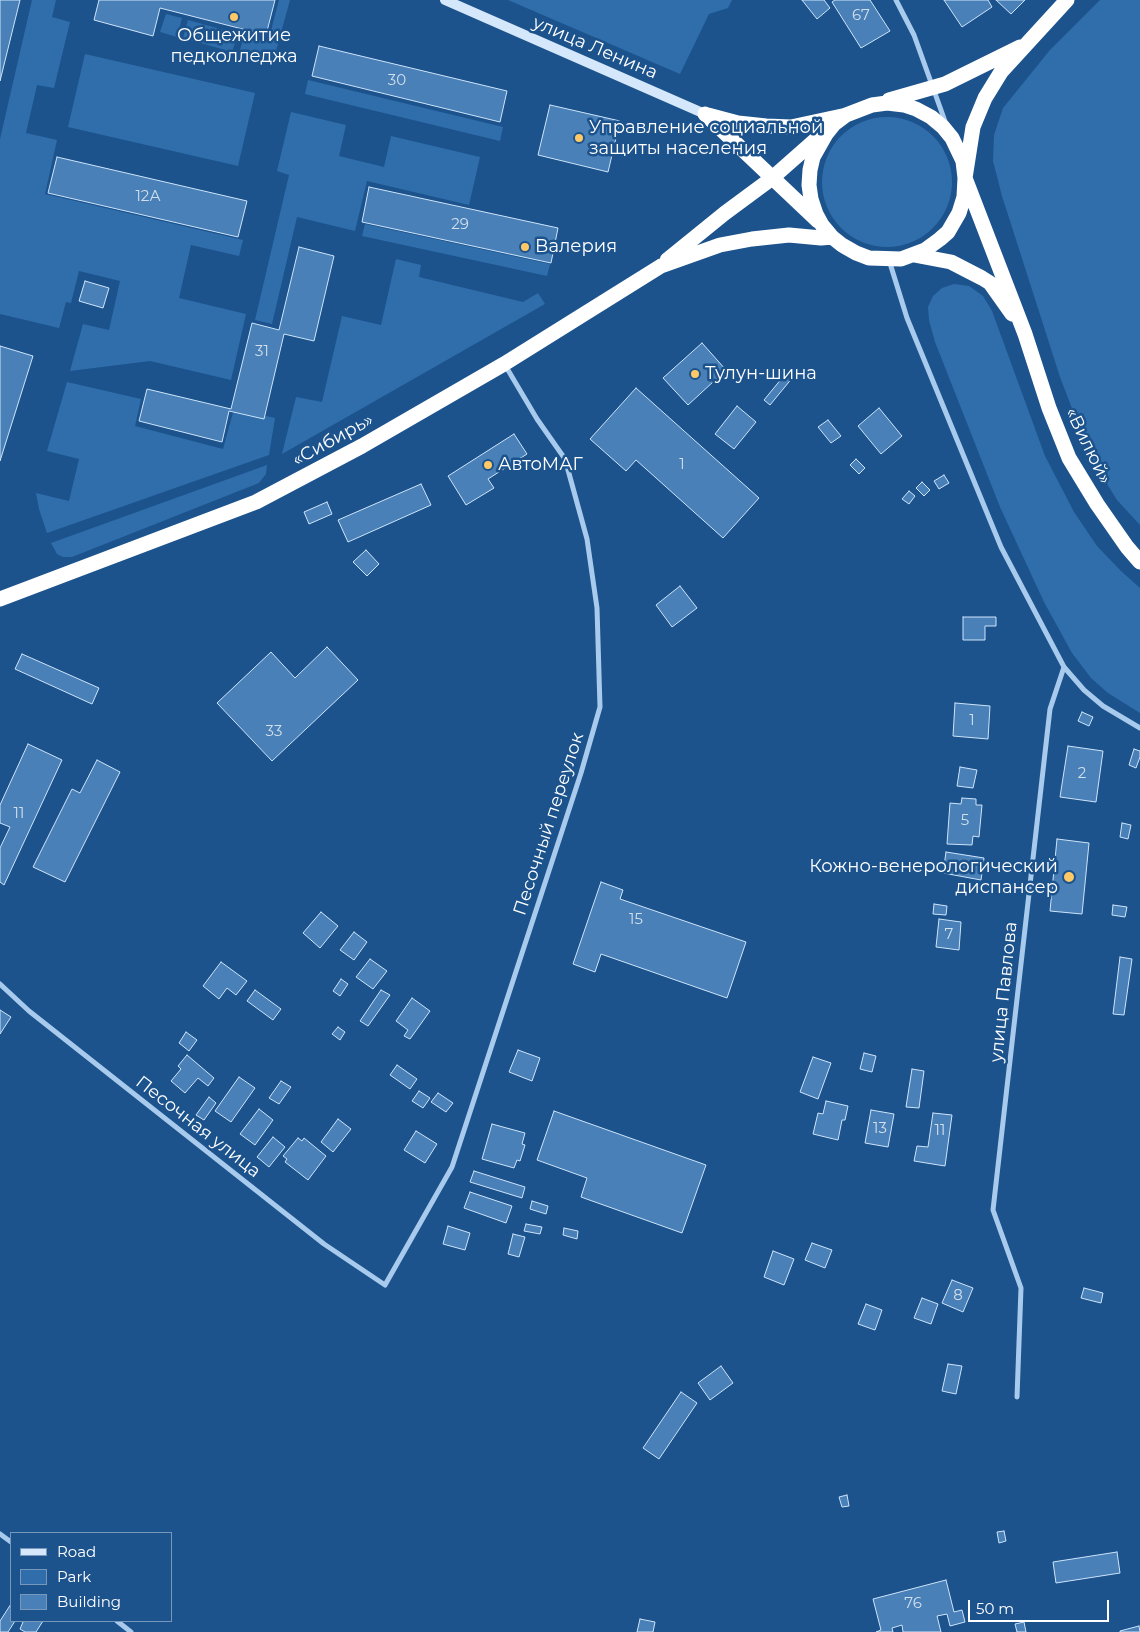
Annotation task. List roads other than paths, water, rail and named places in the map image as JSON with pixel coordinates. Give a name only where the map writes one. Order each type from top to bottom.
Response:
[{"type":"highway","points":[[705,114],[842,245],[869,258],[901,259],[914,255],[940,239],[959,213],[964,197],[973,127],[985,98],[1001,72],[1067,0]]},
{"type":"highway","points":[[705,114],[738,123],[774,126],[791,126],[846,115],[872,105],[932,88],[970,72],[1028,43]]},
{"type":"highway","points":[[872,105],[904,105],[916,109],[943,126],[952,138],[963,161],[965,178],[1026,334]]},
{"type":"highway","points":[[661,266],[725,212],[772,179],[816,138],[846,115]]},
{"type":"highway","points":[[827,231],[811,199],[810,170],[818,146],[826,134],[846,115]]},
{"type":"highway","points":[[661,266],[720,245],[752,238],[789,235],[821,238],[827,231]]},
{"type":"highway","points":[[914,255],[950,262],[990,283],[1026,334]]},
{"type":"highway","name":"«Сибирь»","points":[[0,599],[256,502],[362,446],[504,364],[661,266]]},
{"type":"highway","name":"«Вилюй»","points":[[1026,334],[1049,408],[1069,458],[1102,511],[1140,562]]},
{"type":"main road","name":"улица Ленина","points":[[445,0],[705,114]]},
{"type":"street","points":[[896,0],[914,35],[952,138]]},
{"type":"street","points":[[889,258],[908,318],[1001,547],[1064,667],[1084,690],[1103,706],[1140,728]]},
{"type":"street","name":"Песочный переулок","points":[[385,1285],[452,1167],[581,773],[600,707],[597,608],[587,539],[565,459],[504,364]]},
{"type":"street","name":"улица Павлова","points":[[1017,1398],[1021,1288],[993,1210],[1050,708],[1064,667]]},
{"type":"street","name":"Песочная улица","points":[[0,984],[29,1011],[324,1244],[385,1285]]},
{"type":"street","points":[[118,1622],[131,1632]]},
{"type":"place","name":"Общежитие педколледжа","points":[[234,17]]},
{"type":"place","name":"Управление социальной защиты населения","points":[[579,138]]},
{"type":"place","name":"Валерия","points":[[525,247]]},
{"type":"place","name":"Тулун-шина","points":[[695,374]]},
{"type":"place","name":"АвтоМАГ","points":[[488,465]]},
{"type":"place","name":"Кожно-венерологический диспансер","points":[[1069,877]]}]
